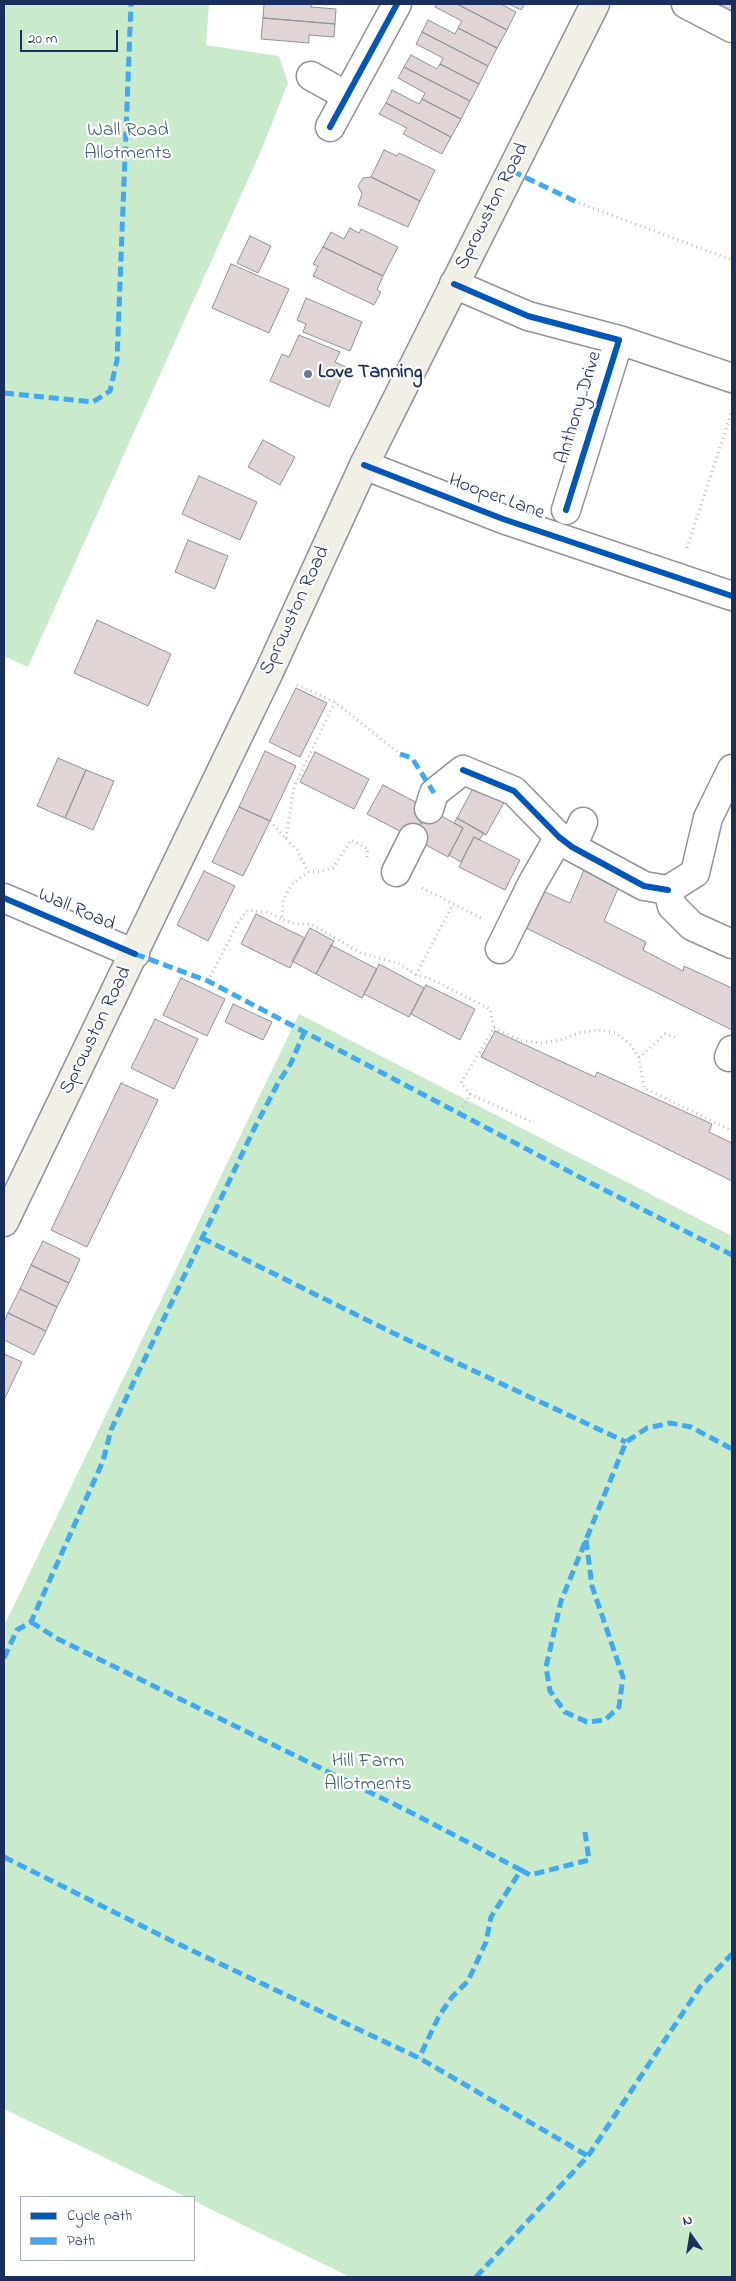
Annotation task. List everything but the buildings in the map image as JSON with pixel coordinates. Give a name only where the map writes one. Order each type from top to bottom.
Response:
[{"type":"main road","name":"Sprowston Road","points":[[4,1222],[135,954],[269,672],[364,464],[595,4]]},
{"type":"street","points":[[330,127],[396,4]]},
{"type":"street","points":[[686,4],[732,28]]},
{"type":"street","points":[[311,76],[347,96]]},
{"type":"street","name":"Anthony Drive","points":[[454,284],[528,316],[619,340],[732,378]]},
{"type":"street","name":"Anthony Drive","points":[[566,510],[619,340]]},
{"type":"street","name":"Hooper Lane","points":[[364,464],[503,520],[732,596]]},
{"type":"street","points":[[429,809],[434,794],[463,770],[514,791],[566,842],[644,886],[668,890],[695,873],[708,818],[732,769]]},
{"type":"street","points":[[505,940],[532,884],[583,822]]},
{"type":"street","points":[[407,879],[413,838]]},
{"type":"street","points":[[668,890],[672,906],[692,926],[732,944]]},
{"type":"street","name":"Wall Road","points":[[4,898],[135,954]]},
{"type":"path","points":[[579,203],[732,260]]},
{"type":"path","points":[[677,577],[732,411]]},
{"type":"path","points":[[269,672],[335,702],[400,754]]},
{"type":"path","points":[[286,840],[294,787],[335,702]]},
{"type":"path","points":[[270,821],[297,850],[308,872]]},
{"type":"path","points":[[282,919],[283,900],[292,884],[308,872],[333,868],[351,840],[368,849],[367,857]]},
{"type":"path","points":[[407,879],[453,904],[505,940]]},
{"type":"path","points":[[416,975],[453,904]]},
{"type":"path","points":[[208,981],[239,921],[248,910],[266,912],[295,924],[311,924],[361,954],[400,964],[416,975],[431,979],[490,1009],[494,1028],[460,1084],[470,1094],[530,1121]]},
{"type":"path","points":[[494,1028],[523,1041],[542,1043],[563,1039],[581,1032],[616,1033],[631,1045],[639,1058],[644,1088],[732,1131]]},
{"type":"path","points":[[639,1058],[664,1034],[678,1038]]},
{"type":"path","points":[[459,1113],[470,1094]]},
{"type":"green space","name":"Wall Road Allotments","points":[[4,4],[209,4],[206,45],[279,56],[288,83],[261,151],[28,667],[4,656]]},
{"type":"green space","name":"Hill Farm Allotments","points":[[299,1014],[732,1236],[732,2277],[350,2277],[195,2201],[195,2196],[184,2196],[4,2109],[4,1626]]},
{"type":"marked path","points":[[4,393],[93,402],[110,391],[117,360],[131,4]]},
{"type":"marked path","points":[[512,171],[579,203]]},
{"type":"marked path","points":[[400,754],[412,758],[434,793]]},
{"type":"marked path","points":[[135,954],[208,981],[589,1182],[732,1255]]},
{"type":"marked path","points":[[4,1658],[17,1630],[31,1622],[103,1461],[111,1430],[253,1131],[278,1083],[291,1063],[304,1033]]},
{"type":"marked path","points":[[202,1238],[393,1333],[626,1442]]},
{"type":"marked path","points":[[586,1540],[592,1586],[623,1677],[619,1707],[605,1720],[587,1722],[565,1712],[550,1691],[546,1667],[561,1601],[626,1442],[647,1428],[670,1423],[691,1427],[732,1449]]},
{"type":"marked path","points":[[31,1622],[58,1639],[412,1813],[521,1870],[491,1917],[486,1942],[468,1981],[452,1997],[439,2016],[419,2058]]},
{"type":"marked path","points":[[521,1870],[530,1875],[589,1860],[585,1832]]},
{"type":"marked path","points":[[4,1857],[170,1940],[419,2058],[588,2156]]},
{"type":"marked path","points":[[476,2277],[588,2156],[700,1987],[732,1954]]},
{"type":"cycle path","points":[[330,127],[397,4]]},
{"type":"cycle path","points":[[454,284],[528,316],[619,340],[566,510]]},
{"type":"cycle path","points":[[364,465],[503,519],[732,596]]},
{"type":"cycle path","points":[[463,770],[514,791],[559,837],[572,847],[644,886],[668,890]]},
{"type":"cycle path","points":[[4,898],[135,954]]},
{"type":"place","name":"Love Tanning","points":[[308,374]]}]
